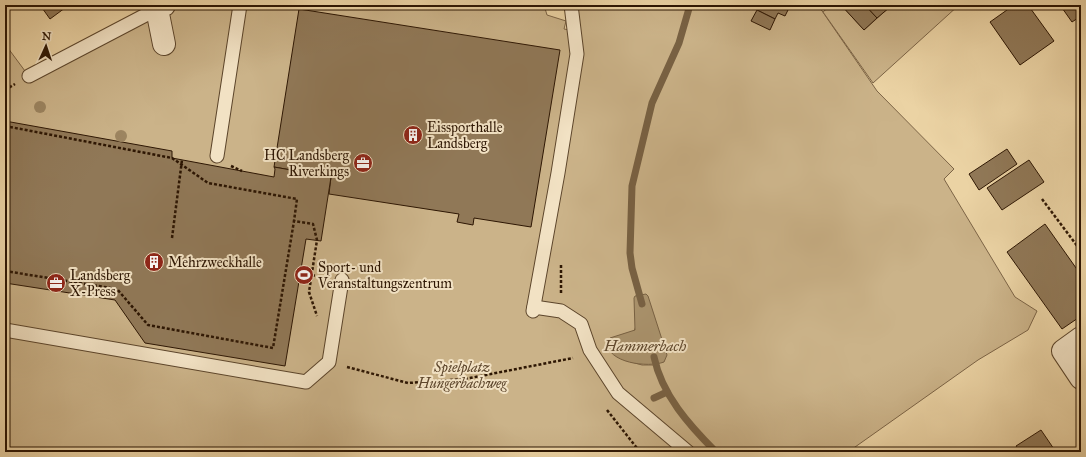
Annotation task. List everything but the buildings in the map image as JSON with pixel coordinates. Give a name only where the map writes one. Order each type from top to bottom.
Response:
[{"type":"street","points":[[161,7],[164,44]]},
{"type":"street","points":[[1081,338],[1064,351],[1081,378]]},
{"type":"lane","points":[[217,156],[240,5]]},
{"type":"lane","points":[[571,5],[577,54],[558,173],[533,309],[561,311],[581,324],[590,350],[618,393],[688,452]]},
{"type":"lane","points":[[29,76],[161,7]]},
{"type":"lane","points":[[5,330],[306,382],[329,362],[342,280]]},
{"type":"path","points":[[5,126],[172,158],[208,183],[297,199],[273,348],[148,325],[117,289],[5,271]]},
{"type":"path","points":[[172,238],[182,160]]},
{"type":"path","points":[[1042,199],[1081,251]]},
{"type":"path","points":[[294,221],[313,224],[317,240],[312,275]]},
{"type":"path","points":[[329,362],[408,383],[465,379],[574,358]]},
{"type":"green space","name":"Sport- und Veranstaltungszentrum","points":[[151,5],[544,5],[547,15],[566,21],[564,29],[575,31],[570,5],[818,5],[877,91],[954,169],[944,179],[1015,297],[1037,311],[1028,330],[978,360],[848,452],[697,452],[652,413],[684,452],[5,452],[5,44],[25,71]],"holes":[[[636,326],[655,365],[642,365],[628,361]]]},
{"type":"green space","points":[[831,5],[841,5],[864,30],[892,5],[959,5],[873,83],[823,12]]},
{"type":"water","name":"Hammerbach","points":[[646,294],[648,296],[667,355],[664,362],[657,364],[639,364],[621,359],[614,355],[609,349],[607,342],[610,338],[635,330],[634,298],[635,296]]},
{"type":"waterway","name":"Hammerbach","points":[[642,304],[632,268],[630,253],[632,186],[652,103],[679,43],[690,5]]},
{"type":"waterway","name":"Hammerbach","points":[[654,357],[663,384],[670,397],[696,431],[716,452]]},
{"type":"waterway","points":[[654,398],[667,392]]},
{"type":"place","name":"Eissporthalle Landsberg","points":[[413,135]]},
{"type":"place","name":"HC Landsberg Riverkings","points":[[363,163]]},
{"type":"place","name":"Mehrzweckhalle","points":[[154,262]]},
{"type":"place","name":"Sport- und Veranstaltungszentrum","points":[[304,275]]},
{"type":"place","name":"Landsberg X-Press","points":[[56,283]]},
{"type":"park label","name":"Spielplatz Hungerbachweg","points":[[462,376]]}]
